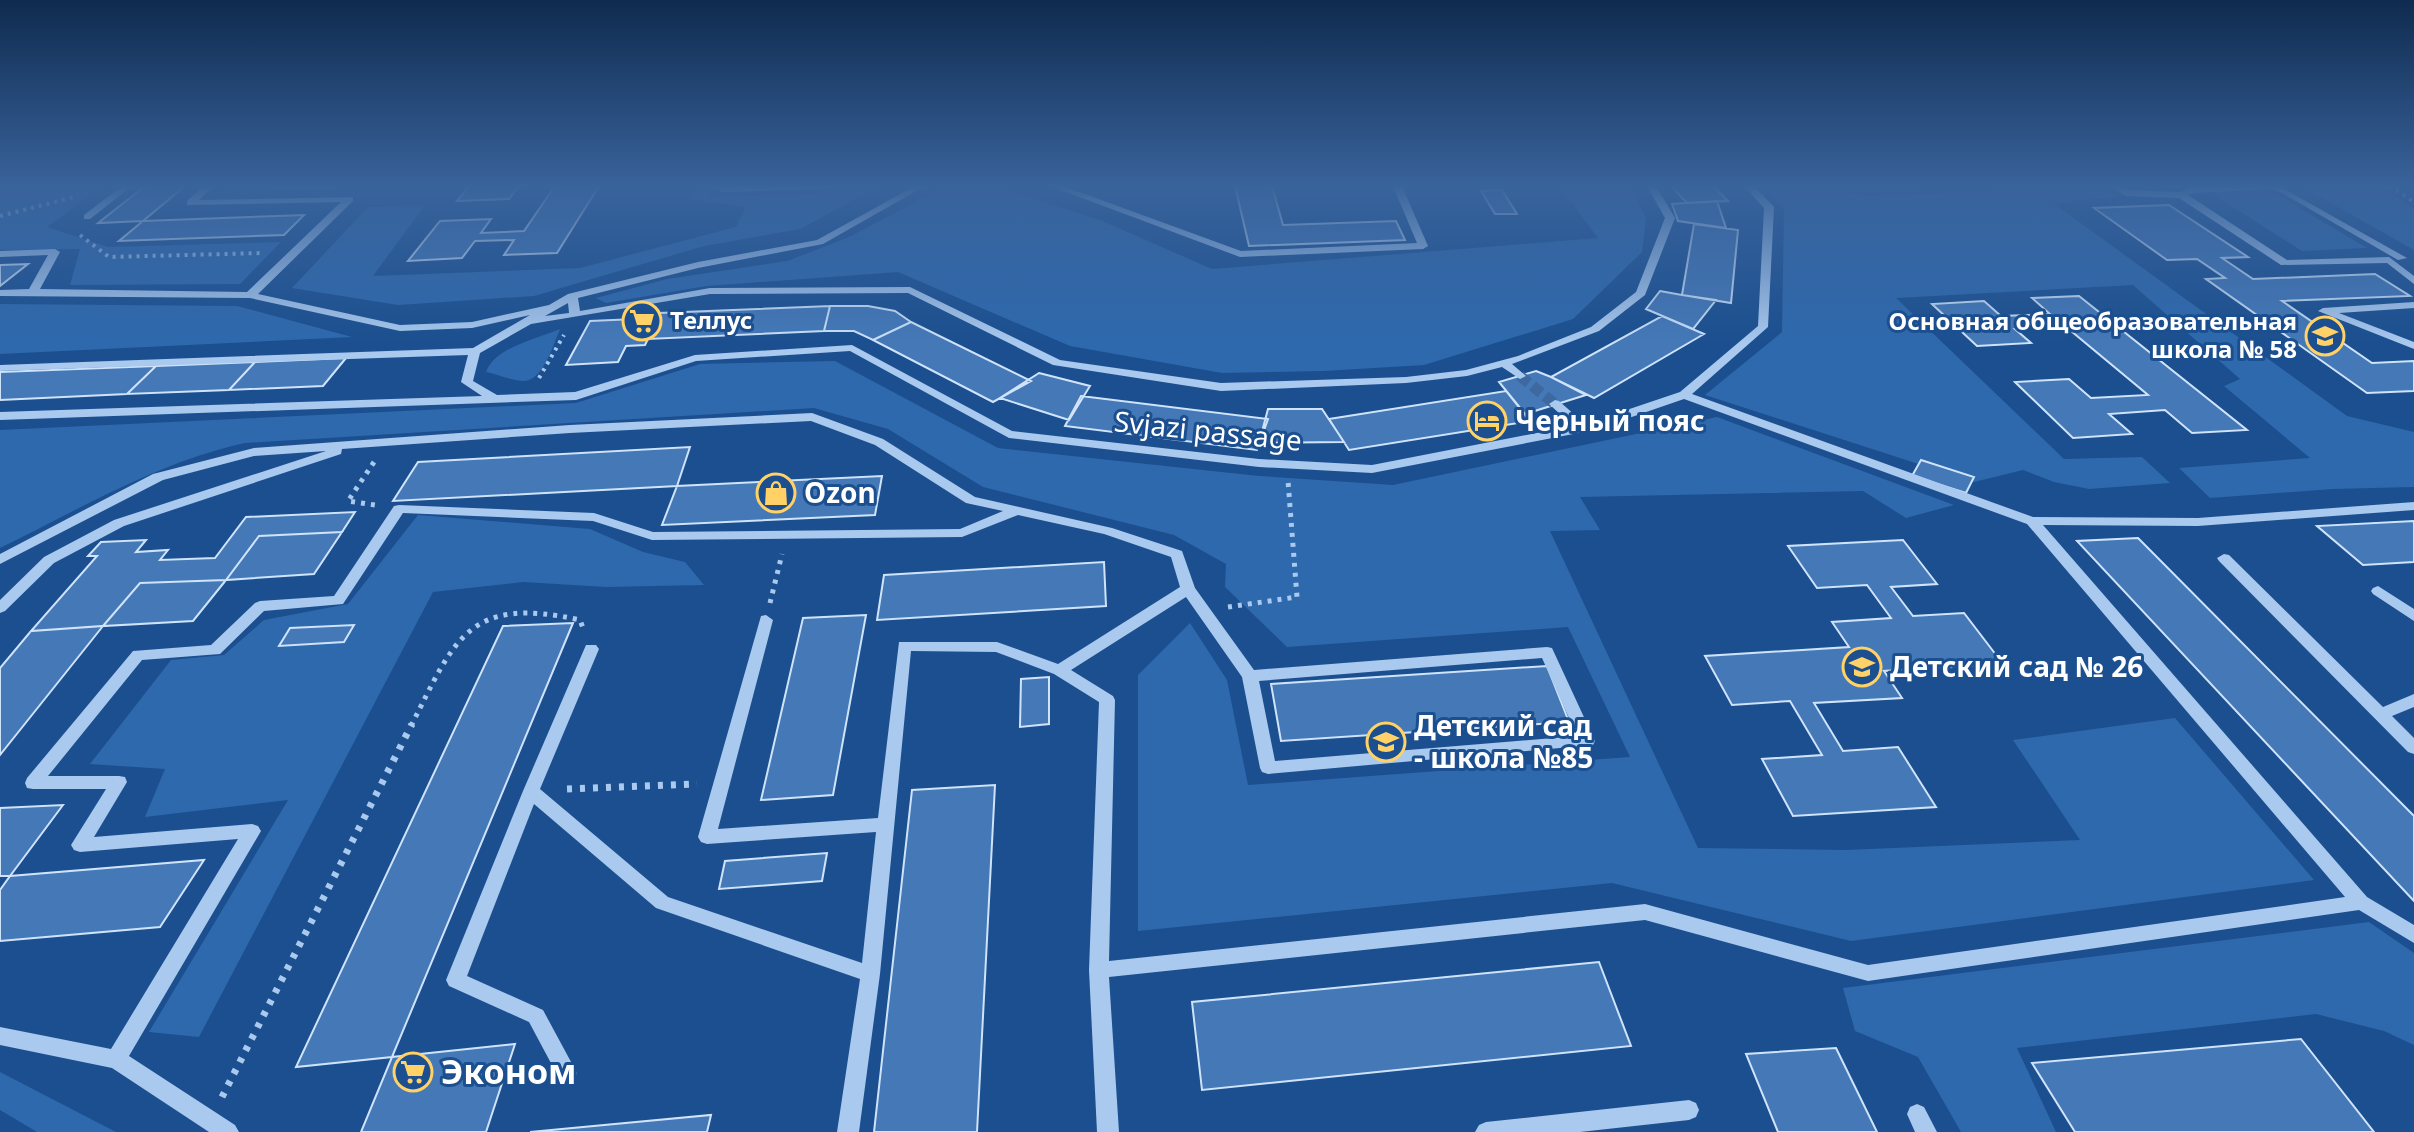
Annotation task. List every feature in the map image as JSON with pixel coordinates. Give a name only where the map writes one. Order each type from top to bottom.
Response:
[{"type":"street","points":[[250,295],[308,239]]},
{"type":"street","points":[[0,368],[475,351],[521,322],[572,296],[698,265],[826,239]]},
{"type":"street","points":[[1199,239],[1240,254],[1423,246],[1420,239]]},
{"type":"street","points":[[521,322],[710,291],[910,290],[1057,363],[1221,387],[1406,380],[1467,373],[1504,363],[1595,329],[1641,293],[1662,239]]},
{"type":"street","name":"Svjazi passage","points":[[0,416],[576,396],[695,358],[852,348],[1009,434],[1287,465],[1372,469],[1582,428],[1684,395],[1763,327],[1767,239]]},
{"type":"street","points":[[2248,239],[2285,263],[2389,260],[2414,281]]},
{"type":"street","points":[[2369,239],[2402,258],[2414,269]]},
{"type":"street","points":[[0,254],[55,252],[33,292]]},
{"type":"street","points":[[0,293],[250,295],[400,328],[472,325],[549,308]]},
{"type":"street","points":[[572,296],[575,315]]},
{"type":"street","points":[[2414,305],[2323,311],[2414,346]]},
{"type":"street","points":[[475,351],[467,382],[492,397]]},
{"type":"street","points":[[1504,363],[1520,376]]},
{"type":"street","points":[[1684,395],[2032,521],[2198,522],[2414,506]]},
{"type":"street","points":[[1555,404],[1582,428]]},
{"type":"street","points":[[0,560],[158,477],[254,452],[389,441],[812,417],[879,442],[971,500],[1107,531],[1177,554],[1188,589],[1250,676],[1268,768],[1587,741],[1547,652],[1250,676]]},
{"type":"street","points":[[0,608],[49,560],[119,523],[364,443]]},
{"type":"street","points":[[116,1059],[252,831],[80,845],[119,782],[33,783],[138,655],[215,650],[260,606],[338,601],[399,509],[594,517],[652,536],[962,533],[1017,511]]},
{"type":"street","points":[[2032,521],[2361,902],[2414,935]]},
{"type":"street","points":[[2224,558],[2414,748]]},
{"type":"street","points":[[1059,670],[1188,589]]},
{"type":"street","points":[[2378,591],[2414,616]]},
{"type":"street","points":[[766,620],[707,837],[886,824]]},
{"type":"street","points":[[848,1132],[870,974],[904,646],[997,647],[1059,670],[1107,700],[1099,970],[1108,1132]]},
{"type":"street","points":[[567,1073],[536,1016],[456,980],[591,649]]},
{"type":"street","points":[[2383,714],[2414,700]]},
{"type":"street","points":[[531,791],[662,903],[870,974]]},
{"type":"street","points":[[1099,970],[1645,912],[1868,973],[2361,902]]},
{"type":"street","points":[[0,1036],[116,1059],[228,1132]]},
{"type":"street","points":[[1486,1132],[1689,1110]]},
{"type":"path","points":[[84,239],[109,257],[294,252]]},
{"type":"path","points":[[528,396],[575,315]]},
{"type":"path","points":[[389,441],[348,501],[399,509]]},
{"type":"path","points":[[1204,611],[1297,597],[1287,465]]},
{"type":"path","points":[[766,620],[787,534]]},
{"type":"path","points":[[211,1120],[451,647],[476,622],[517,614],[559,614],[580,620],[591,649]]},
{"type":"path","points":[[531,791],[722,783]]},
{"type":"shaded area","points":[[0,239],[83,239],[108,247],[281,242],[240,284],[70,285],[80,249],[0,250]]},
{"type":"shaded area","points":[[338,239],[400,239],[373,276],[580,268],[691,239],[745,239],[704,246],[534,296],[398,305],[292,288]]},
{"type":"shaded area","points":[[845,239],[1143,239],[1212,269],[1588,239],[1644,239],[1642,252],[1573,319],[1424,365],[1324,371],[1222,373],[1070,346],[898,272],[706,286],[606,303],[596,298],[667,279],[787,261]]},
{"type":"shaded area","points":[[1784,239],[2102,239],[2347,416],[2414,432],[2414,487],[2210,498],[2179,468],[2310,458],[2224,386],[2240,379],[2133,285],[1896,298],[2064,459],[2142,457],[2170,483],[2089,489],[2054,482],[2023,470],[1974,482],[1705,395],[1782,332]]},
{"type":"shaded area","points":[[2283,239],[2352,239],[2367,248],[2302,251]]},
{"type":"shaded area","points":[[2394,239],[2414,239],[2414,250]]},
{"type":"shaded area","points":[[0,304],[237,306],[352,337],[0,354]]},
{"type":"shaded area","points":[[560,329],[547,360],[531,379],[519,381],[486,372],[491,363],[507,350]]},
{"type":"shaded area","points":[[835,361],[998,448],[1259,476],[1393,485],[1717,417],[1954,505],[1906,518],[1863,491],[1580,497],[1600,530],[1550,531],[1698,848],[1846,850],[2080,840],[2013,740],[2175,718],[2314,880],[1851,941],[1612,883],[1138,931],[1138,675],[1190,623],[1227,680],[1248,785],[1630,757],[1568,627],[1287,647],[1225,587],[1226,564],[1174,535],[983,487],[888,429],[814,408],[245,443],[150,474],[0,548],[0,430],[576,403],[700,364]]},
{"type":"shaded area","points":[[418,515],[590,529],[643,552],[685,562],[704,585],[606,587],[523,582],[433,592],[199,1037],[149,1032],[288,800],[145,817],[165,769],[90,764],[171,660],[224,655],[264,620],[348,604]]},
{"type":"shaded area","points":[[2369,922],[2414,953],[2414,1045],[2384,1031],[2316,1014],[2017,1048],[2056,1132],[1961,1132],[1918,1057],[1855,1031],[1843,988]]},
{"type":"shaded area","points":[[0,1072],[116,1132],[37,1132],[0,1110]]},
{"type":"building","points":[[122,239],[179,239],[119,241]]},
{"type":"building","points":[[426,239],[566,239],[557,253],[504,255],[514,240],[475,241],[462,258],[408,261]]},
{"type":"building","points":[[1247,239],[1405,240],[1249,246]]},
{"type":"building","points":[[1691,239],[1737,239],[1731,303],[1682,295]]},
{"type":"building","points":[[2137,239],[2220,239],[2248,257],[2222,258],[2253,279],[2375,274],[2410,296],[2282,301],[2372,363],[2414,361],[2414,391],[2367,393],[2206,279],[2225,278],[2197,259],[2167,260]]},
{"type":"building","points":[[28,264],[0,286],[0,265]]},
{"type":"building","points":[[1660,291],[1716,300],[1693,329],[1646,309]]},
{"type":"building","points":[[2079,296],[2247,430],[2192,433],[2165,410],[2109,414],[2132,434],[2073,438],[2015,382],[2069,379],[2091,398],[2148,395],[2065,326],[2015,329],[2031,343],[1977,346],[1932,304],[1984,301],[2001,316],[2050,314],[2032,298]]},
{"type":"building","points":[[830,306],[824,331],[648,339],[659,313]]},
{"type":"building","points":[[830,306],[868,306],[895,311],[911,322],[873,340],[854,331],[824,331]]},
{"type":"building","points":[[1662,316],[1704,334],[1594,398],[1551,377]]},
{"type":"building","points":[[658,318],[645,345],[626,346],[618,362],[566,365],[590,321]]},
{"type":"building","points":[[911,322],[1031,381],[993,402],[873,340]]},
{"type":"building","points":[[346,358],[323,386],[229,390],[255,362]]},
{"type":"building","points":[[255,362],[229,390],[127,394],[156,366]]},
{"type":"building","points":[[156,366],[127,394],[0,400],[0,372]]},
{"type":"building","points":[[1536,371],[1586,395],[1525,414],[1499,382]]},
{"type":"building","points":[[1039,373],[1090,386],[1069,420],[1000,398]]},
{"type":"building","points":[[1506,391],[1530,421],[1349,450],[1329,419]]},
{"type":"building","points":[[1081,396],[1268,419],[1257,450],[1065,426]]},
{"type":"building","points":[[1268,409],[1322,409],[1344,442],[1259,443]]},
{"type":"building","points":[[690,447],[677,486],[393,501],[418,462]]},
{"type":"building","points":[[1921,460],[1974,477],[1966,493],[1912,476]]},
{"type":"building","points":[[882,476],[875,515],[662,525],[677,486]]},
{"type":"building","points":[[355,512],[342,532],[259,536],[226,580],[140,583],[103,626],[31,631],[97,556],[88,556],[101,542],[146,540],[136,552],[168,550],[160,560],[215,558],[246,517]]},
{"type":"building","points":[[2414,521],[2414,562],[2363,565],[2317,526]]},
{"type":"building","points":[[342,532],[314,574],[226,580],[259,536]]},
{"type":"building","points":[[2138,538],[2414,816],[2414,901],[2077,541]]},
{"type":"building","points":[[1903,540],[1937,584],[1891,587],[1913,616],[1964,613],[2003,664],[1884,671],[1902,698],[1814,703],[1843,751],[1898,747],[1936,807],[1793,816],[1762,759],[1822,755],[1790,701],[1732,705],[1705,656],[1849,647],[1832,622],[1891,618],[1867,585],[1817,588],[1788,546]]},
{"type":"building","points":[[1104,562],[1106,606],[877,620],[884,575]]},
{"type":"building","points":[[226,580],[193,621],[103,626],[140,583]]},
{"type":"building","points":[[866,615],[833,795],[761,800],[803,618]]},
{"type":"building","points":[[573,623],[392,1057],[296,1067],[503,626]]},
{"type":"building","points":[[354,625],[344,642],[279,646],[290,628]]},
{"type":"building","points":[[103,626],[0,755],[0,668],[31,631]]},
{"type":"building","points":[[1547,666],[1569,722],[1281,741],[1271,684]]},
{"type":"building","points":[[1049,677],[1049,724],[1020,727],[1021,679]]},
{"type":"building","points":[[995,785],[977,1132],[874,1132],[912,790]]},
{"type":"building","points":[[63,805],[10,876],[0,876],[0,808]]},
{"type":"building","points":[[827,853],[822,881],[719,889],[725,861]]},
{"type":"building","points":[[204,860],[160,927],[0,941],[0,890],[10,876]]},
{"type":"building","points":[[1599,962],[1631,1046],[1202,1090],[1192,1002]]},
{"type":"building","points":[[2301,1039],[2374,1132],[2075,1132],[2032,1063]]},
{"type":"building","points":[[515,1044],[486,1132],[361,1132],[392,1057]]},
{"type":"building","points":[[1836,1048],[1877,1132],[1778,1132],[1746,1054]]},
{"type":"building","points":[[711,1115],[707,1132],[530,1132]]},
{"type":"tunnel","points":[[1520,376],[1555,404]]},
{"type":"place","name":"Теллус","points":[[642,321]]},
{"type":"place","name":"Основная общеобразовательная школа № 58","points":[[2325,336]]},
{"type":"place","name":"Черный пояс","points":[[1487,421]]},
{"type":"place","name":"Ozon","points":[[776,493]]},
{"type":"place","name":"Детский сад № 26","points":[[1862,667]]},
{"type":"place","name":"Детский сад - школа №85","points":[[1386,742]]},
{"type":"place","name":"Эконом","points":[[413,1072]]}]
